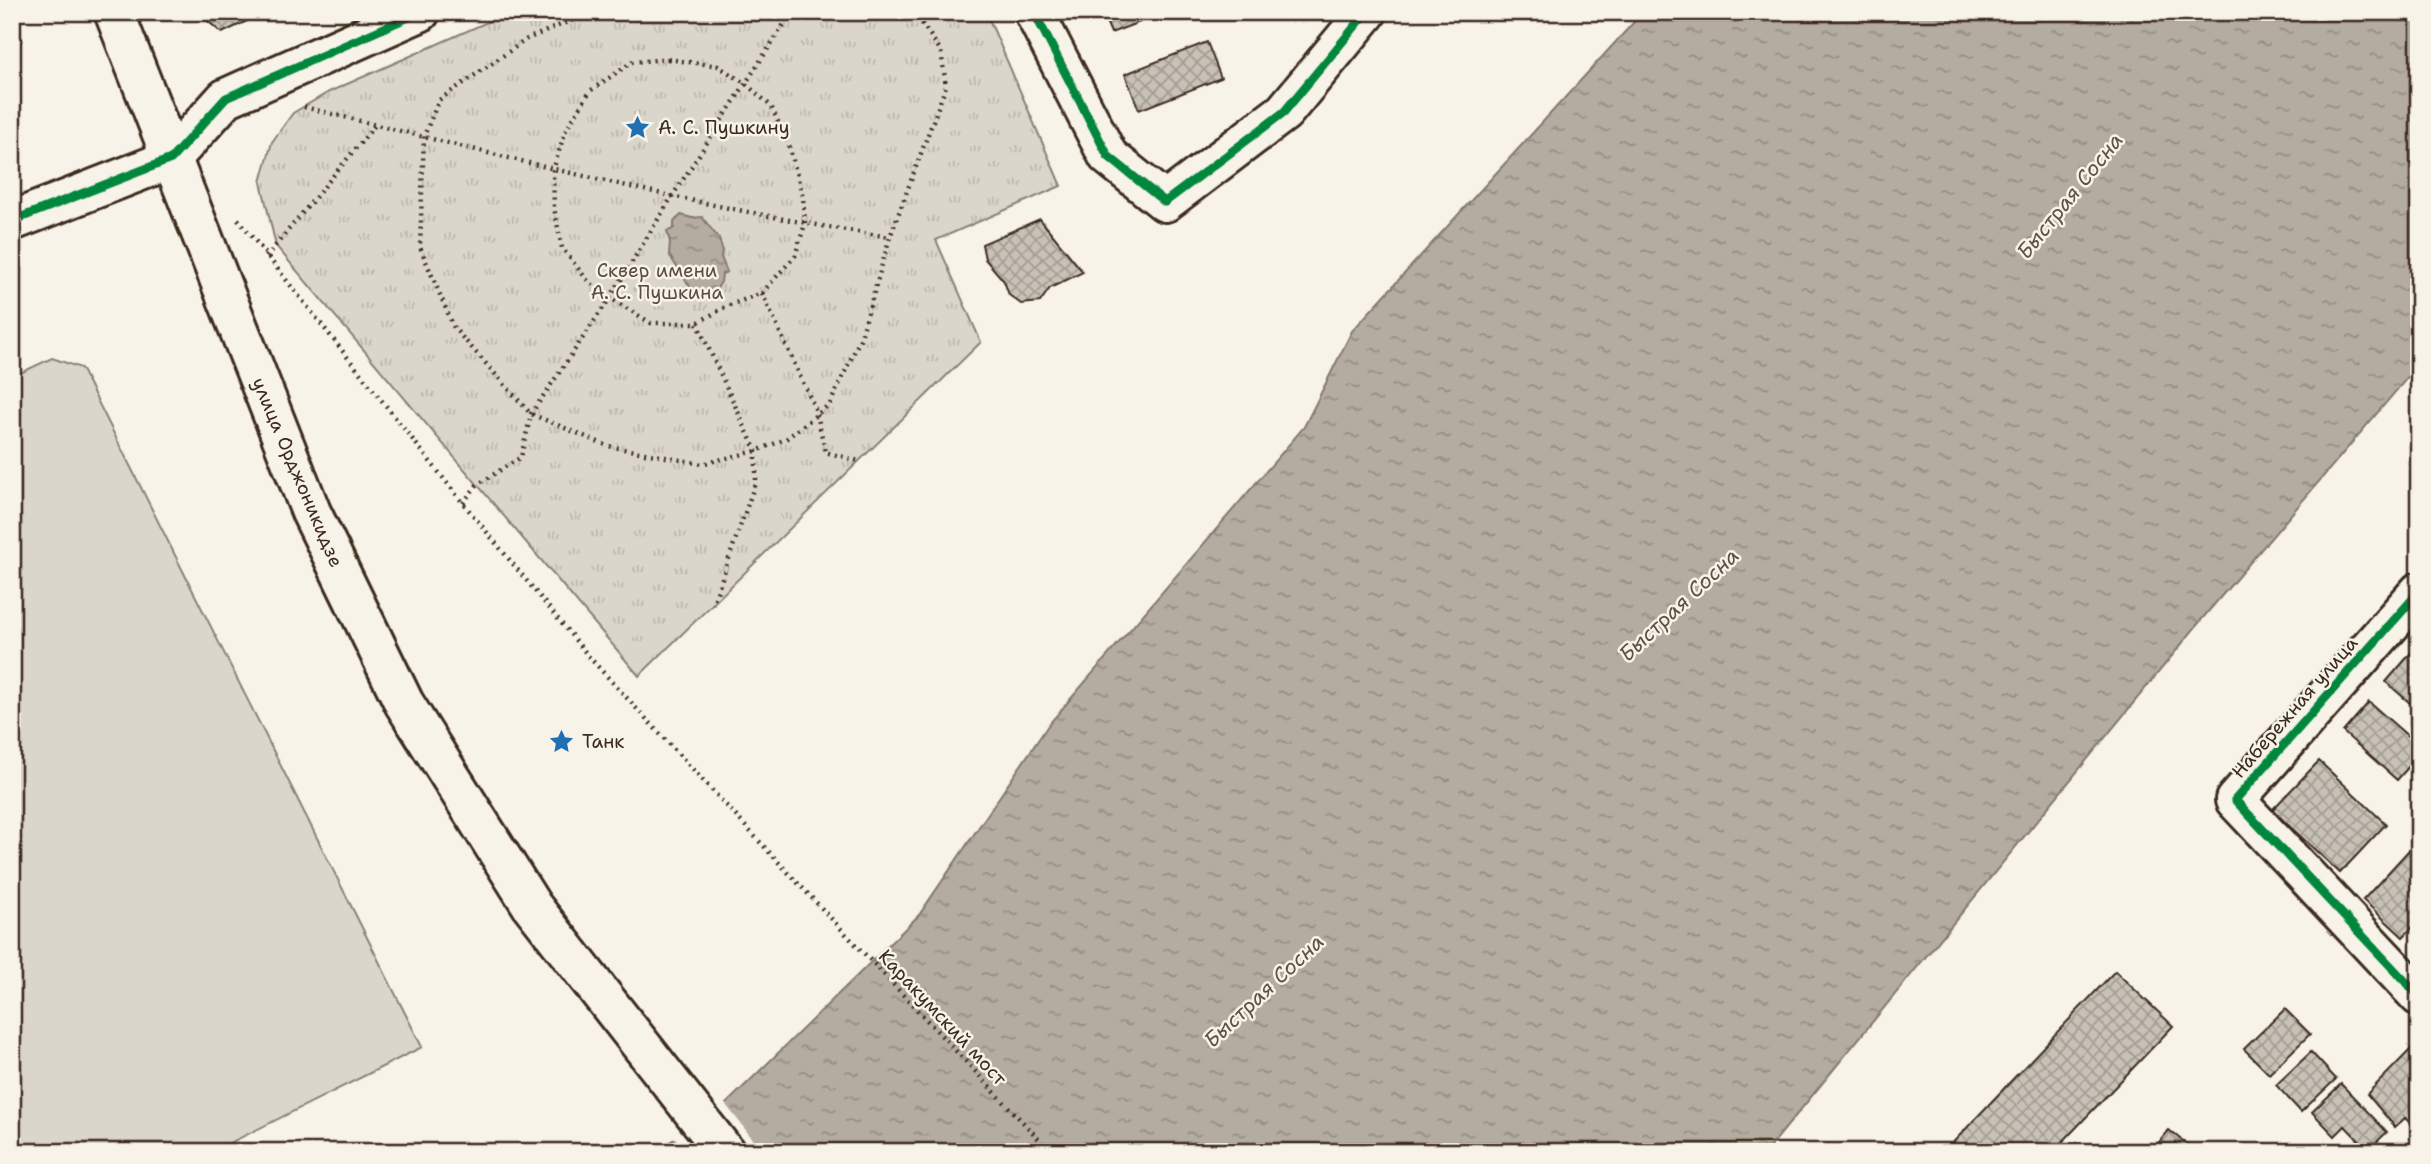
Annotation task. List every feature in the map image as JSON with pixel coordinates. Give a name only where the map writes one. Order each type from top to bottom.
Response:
[{"type":"street","name":"улица Орджоникидзе","points":[[114,12],[317,524],[404,703],[532,906],[725,1152]]},
{"type":"street","points":[[12,220],[171,159],[226,98],[420,12]]},
{"type":"street","points":[[1034,12],[1108,156],[1166,202],[1284,112],[1367,12]]},
{"type":"street","name":"Набережная улица","points":[[2419,592],[2235,800],[2419,996]]},
{"type":"path","points":[[592,12],[527,39],[439,100],[424,136],[420,247],[454,328],[531,414],[608,446],[702,464],[755,451],[786,439],[830,404],[861,337],[890,237],[946,86],[942,51],[914,12]]},
{"type":"path","points":[[463,503],[477,485],[521,457],[531,414],[610,298],[673,195],[792,12]]},
{"type":"path","points":[[668,59],[719,66],[746,84],[771,106],[789,146],[803,197],[805,224],[795,256],[762,293],[727,306],[697,323],[651,323],[588,281],[562,248],[554,208],[553,170],[565,132],[590,91],[632,62],[668,59]]},
{"type":"path","points":[[304,107],[553,170],[805,224],[890,237]]},
{"type":"path","points":[[266,257],[376,124]]},
{"type":"path","points":[[762,293],[817,413],[825,452],[859,461]]},
{"type":"path","points":[[697,323],[755,451],[756,481],[713,604]]},
{"type":"green space","name":"Сквер имени А. С. Пушкина","points":[[510,12],[986,12],[1061,186],[936,240],[981,342],[639,676],[276,246],[261,182],[272,142],[293,113],[329,92]]},
{"type":"green space","points":[[52,358],[81,368],[422,1047],[212,1152],[12,1152],[12,377]]},
{"type":"water","name":"Быстрая Сосна","points":[[1643,12],[2419,12],[2419,364],[2207,613],[1766,1152],[655,1152],[727,1103],[919,915],[1049,724],[1304,427],[1352,331]]},
{"type":"water","points":[[681,215],[702,217],[719,239],[721,257],[727,272],[722,274],[716,290],[693,291],[669,255],[670,242],[667,232],[674,228],[674,222]]},
{"type":"pier","points":[[723,1101],[763,1152],[686,1152],[673,1135]]},
{"type":"building","points":[[197,12],[266,12],[222,33]]},
{"type":"building","points":[[1102,12],[1166,12],[1111,33]]},
{"type":"building","points":[[12,20],[22,39],[12,63]]},
{"type":"building","points":[[1207,42],[1221,78],[1139,110],[1125,74]]},
{"type":"building","points":[[1040,219],[1083,272],[1050,288],[1040,302],[1021,304],[1009,295],[1004,281],[985,259],[982,244]]},
{"type":"building","points":[[2411,653],[2419,660],[2419,711],[2386,682]]},
{"type":"building","points":[[2369,702],[2419,746],[2419,755],[2397,780],[2343,732]]},
{"type":"building","points":[[2319,761],[2386,824],[2340,873],[2272,810]]},
{"type":"building","points":[[2409,850],[2419,859],[2419,921],[2403,937],[2363,900]]},
{"type":"building","points":[[2115,971],[2173,1026],[2053,1152],[1944,1152]]},
{"type":"building","points":[[2285,1009],[2310,1034],[2269,1074],[2244,1049]]},
{"type":"building","points":[[2419,1041],[2419,1132],[2405,1118],[2395,1127],[2367,1094]]},
{"type":"building","points":[[2311,1052],[2336,1079],[2301,1112],[2276,1085]]},
{"type":"building","points":[[2341,1084],[2387,1132],[2368,1150],[2345,1126],[2335,1136],[2312,1112]]},
{"type":"building","points":[[2169,1130],[2196,1152],[2151,1152]]},
{"type":"cycle path","points":[[12,221],[171,159],[226,98],[420,12]]},
{"type":"cycle path","points":[[1034,12],[1108,156],[1165,202],[1284,112],[1367,12]]},
{"type":"cycle path","points":[[2419,592],[2235,800],[2419,996]]},
{"type":"place","name":"А. С. Пушкину","points":[[638,127]]},
{"type":"place","name":"Танк","points":[[562,741]]}]
